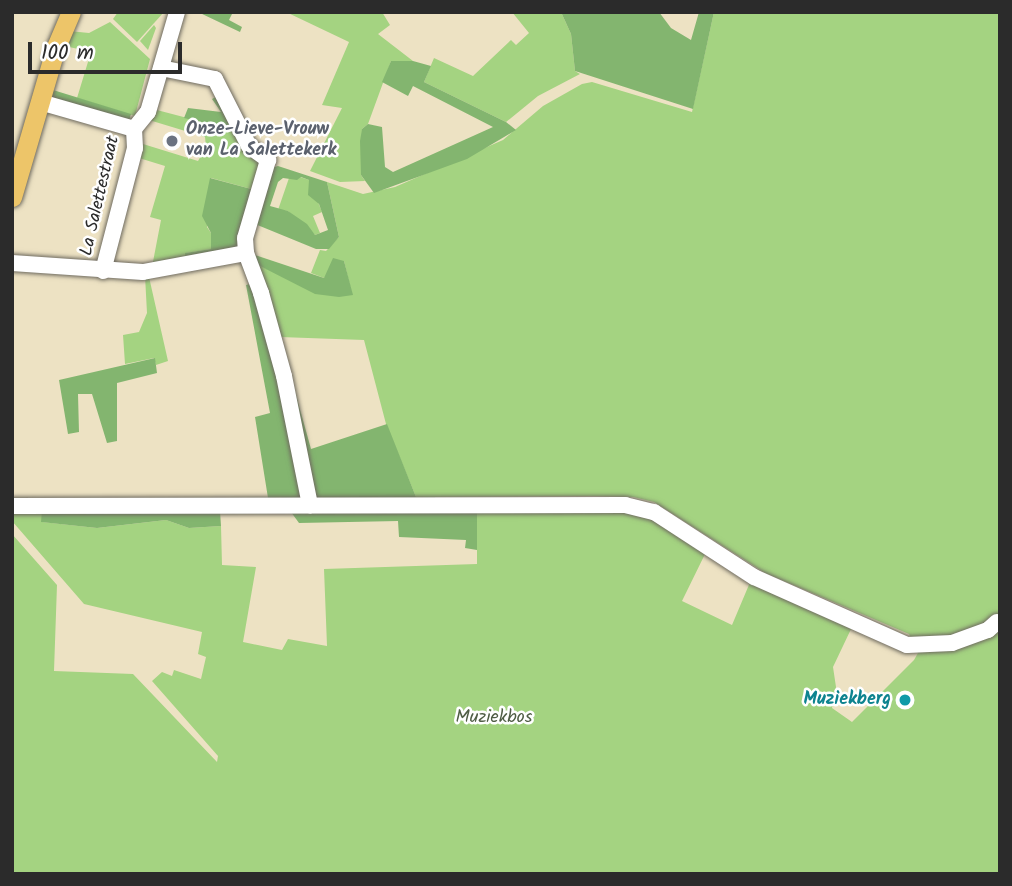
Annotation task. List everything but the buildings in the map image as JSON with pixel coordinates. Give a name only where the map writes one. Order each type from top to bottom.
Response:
[{"type":"main road","points":[[12,197],[56,47],[71,12]]},
{"type":"street","name":"La Salettestraat","points":[[12,263],[111,272],[135,148],[134,129],[148,113],[177,12]]},
{"type":"street","points":[[161,68],[215,79],[249,146],[268,160],[245,238],[246,253],[261,293],[284,376],[310,505]]},
{"type":"street","name":"La Salettestraat","points":[[40,102],[134,129]]},
{"type":"street","points":[[111,272],[143,272],[246,253]]},
{"type":"street","points":[[12,506],[633,506],[665,518],[754,577],[907,645],[952,643],[988,631],[999,619]]},
{"type":"green space","points":[[118,12],[164,12],[137,42],[113,19]]},
{"type":"green space","points":[[233,12],[229,20],[242,27],[240,32],[200,13]]},
{"type":"green space","points":[[286,12],[382,12],[390,25],[378,34],[413,61],[391,61],[368,124],[362,129],[361,175],[365,181],[340,182],[310,171],[342,108],[322,105],[349,42]]},
{"type":"green space","points":[[512,12],[561,12],[571,34],[575,71],[580,74],[538,96],[506,122],[424,82],[434,58],[473,76],[511,40],[516,45],[529,33]]},
{"type":"green space","points":[[561,12],[659,12],[671,28],[691,40],[699,12],[714,12],[693,109],[575,71],[571,34]]},
{"type":"green space","name":"Muziekbos","points":[[714,12],[1000,12],[1000,874],[12,874],[12,534],[57,585],[54,671],[133,674],[217,762],[218,756],[152,681],[162,672],[172,676],[174,670],[201,679],[206,657],[198,654],[202,632],[84,604],[12,521],[12,509],[42,510],[42,522],[97,528],[166,520],[189,528],[221,526],[222,565],[256,567],[243,642],[282,650],[288,639],[327,646],[324,569],[477,564],[477,512],[640,511],[706,552],[682,601],[732,625],[751,580],[852,627],[833,667],[836,687],[832,708],[852,722],[914,660],[918,653],[909,634],[765,573],[654,502],[633,497],[592,496],[416,497],[386,424],[364,340],[280,337],[258,265],[285,277],[352,294],[344,261],[324,278],[311,273],[320,250],[326,251],[339,237],[327,182],[363,194],[395,187],[503,140],[543,106],[582,84],[592,82],[692,112]]},
{"type":"green space","points":[[110,22],[150,59],[135,116],[77,98],[91,52],[65,46],[69,31],[89,33]]},
{"type":"green space","points":[[154,25],[156,28],[148,50],[140,41]]},
{"type":"green space","points":[[391,61],[413,61],[431,66],[424,82],[506,122],[516,130],[467,159],[374,193],[361,175],[360,141],[362,129],[368,124],[382,127],[385,167],[393,172],[493,127],[413,86],[408,96],[382,82]]},
{"type":"green space","points":[[53,90],[131,114],[129,121],[50,99]]},
{"type":"green space","points":[[221,94],[237,131],[184,118],[188,108],[221,112],[212,99]]},
{"type":"green space","points":[[153,109],[237,131],[260,159],[255,190],[211,178],[207,227],[211,233],[211,249],[186,253],[186,260],[152,267],[161,220],[150,217],[165,166],[139,158],[143,144],[198,161],[206,147],[205,137],[149,120]]},
{"type":"green space","points":[[278,166],[327,182],[339,237],[329,249],[316,249],[255,224],[271,168]],"holes":[[[301,177],[309,180],[308,195],[319,204],[328,230],[315,235],[307,224],[288,211],[270,206],[278,182],[283,178],[297,180]]]},
{"type":"green space","points":[[210,178],[255,190],[240,249],[186,260],[185,253],[211,249],[211,233],[202,216]]},
{"type":"green space","points":[[289,178],[309,180],[322,212],[313,216],[320,233],[315,235],[288,211],[278,210]]},
{"type":"green space","points":[[255,255],[324,278],[333,258],[344,261],[353,295],[339,297],[315,294],[258,265]]},
{"type":"green space","points":[[145,276],[149,277],[168,361],[156,365],[154,358],[125,364],[123,335],[139,332],[147,313]]},
{"type":"green space","points":[[264,280],[311,449],[387,424],[416,497],[435,497],[434,511],[477,512],[477,550],[465,548],[466,540],[399,537],[398,521],[299,523],[291,512],[268,498],[255,417],[270,413],[246,285]]},
{"type":"green space","points":[[155,358],[157,373],[117,383],[117,441],[107,443],[92,394],[78,394],[79,432],[68,434],[59,380]]},
{"type":"green space","points":[[42,510],[220,511],[221,526],[189,528],[166,520],[97,528],[41,522]]},
{"type":"place","name":"Onze-Lieve-Vrouw van La Salettekerk","points":[[172,141]]},
{"type":"place","name":"Muziekberg","points":[[905,700]]}]
